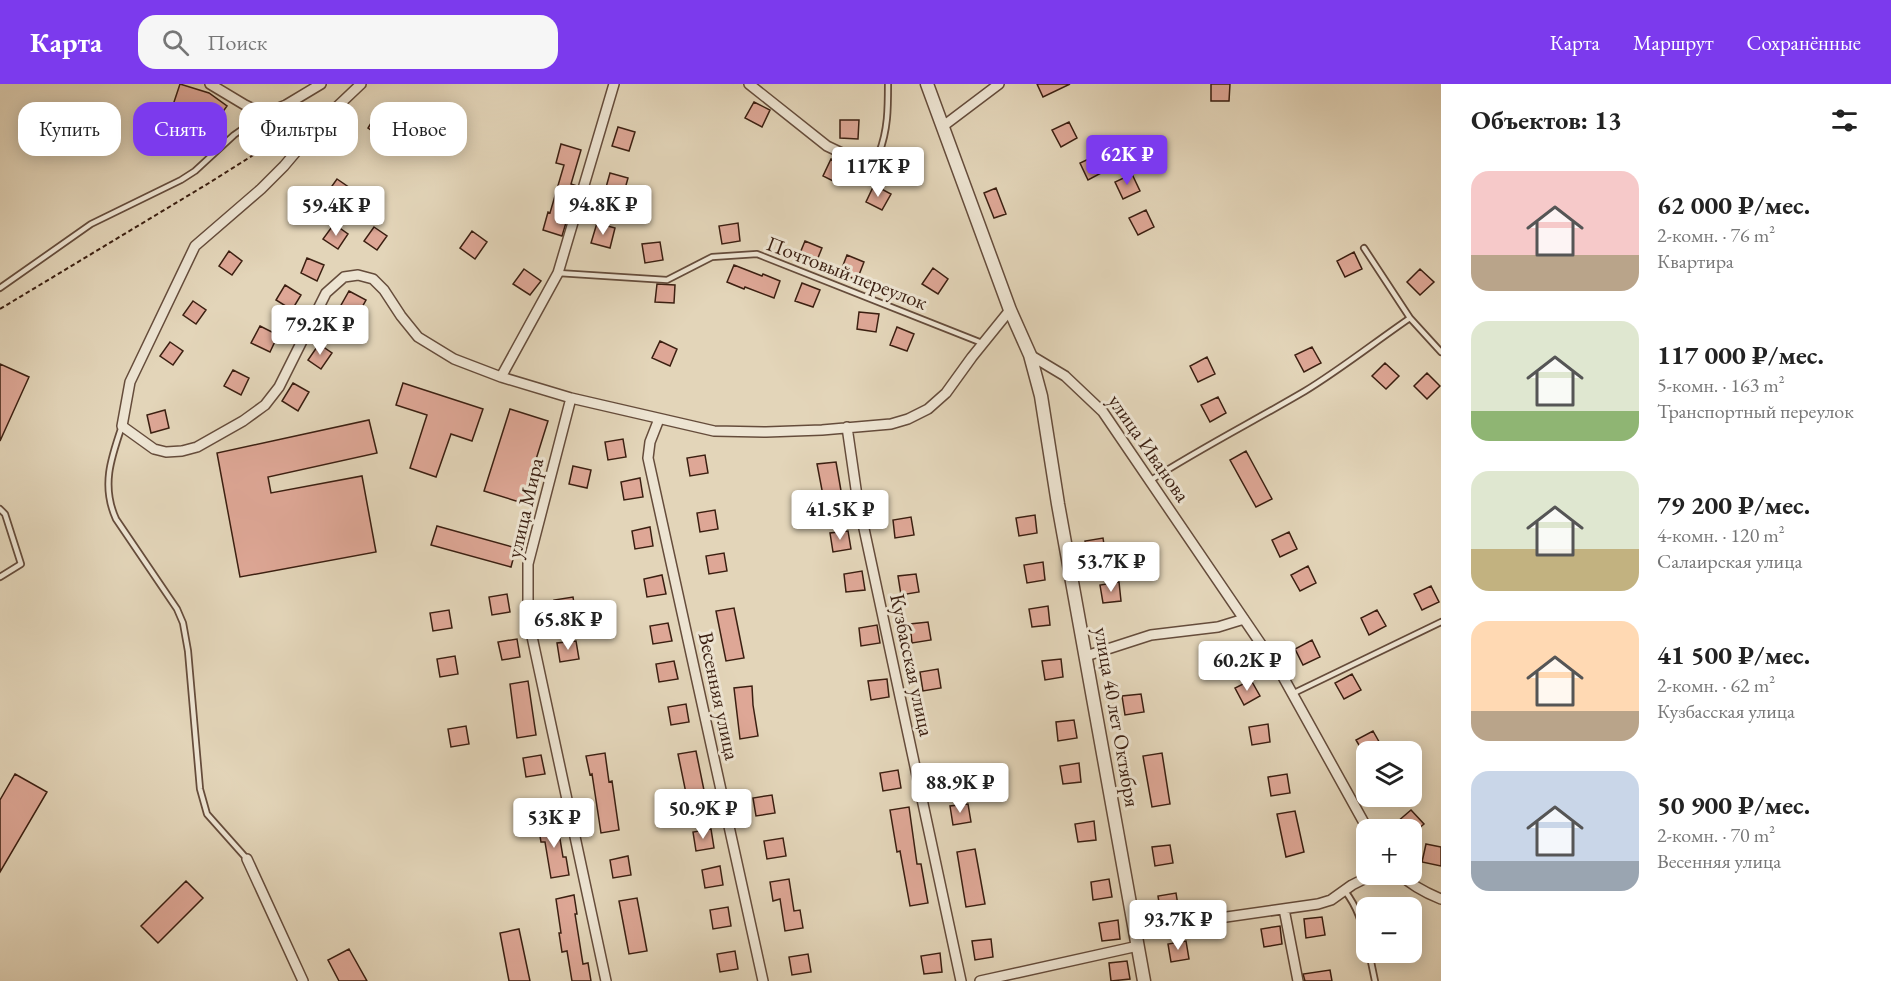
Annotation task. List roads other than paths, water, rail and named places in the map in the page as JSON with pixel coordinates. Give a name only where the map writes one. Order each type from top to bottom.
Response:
[{"type":"street","points":[[210,84],[240,102]]},
{"type":"street","points":[[291,102],[321,84]]},
{"type":"street","points":[[361,84],[322,121],[284,166],[195,246],[130,382],[122,426],[154,449],[166,452],[197,447],[243,421],[265,405],[279,387],[326,293],[344,276],[358,275],[373,279],[384,290],[418,337],[454,359],[501,377],[571,398],[714,431],[766,432],[847,427],[891,424],[908,419],[928,409],[957,379],[1010,310]]},
{"type":"street","points":[[501,377],[558,273],[614,84]]},
{"type":"street","points":[[749,84],[827,146],[848,156],[870,155]]},
{"type":"street","points":[[927,84],[1010,310],[1030,355]]},
{"type":"street","points":[[942,127],[999,84]]},
{"type":"street","name":"улица Иванова","points":[[1030,355],[1065,376],[1103,412],[1294,693],[1362,819]]},
{"type":"street","name":"улица 40 лет Октября","points":[[1030,355],[1041,396],[1144,981]]},
{"type":"street","name":"улица Мира","points":[[571,398],[528,564],[528,618],[606,981]]},
{"type":"street","name":"Весенняя улица","points":[[659,419],[650,442],[648,458],[763,981]]},
{"type":"street","name":"Кузбасская улица","points":[[847,427],[857,496],[961,981]]},
{"type":"street","points":[[1086,657],[1151,635],[1218,627],[1244,619]]},
{"type":"street","points":[[247,858],[303,981]]},
{"type":"street","points":[[1135,930],[1318,904],[1331,900],[1356,883]]},
{"type":"street","points":[[1414,885],[1441,899]]},
{"type":"street","points":[[1284,909],[1298,981]]},
{"type":"street","points":[[980,981],[1138,946]]},
{"type":"lane","points":[[870,155],[879,153],[883,142],[888,122],[888,84]]},
{"type":"lane","points":[[0,288],[91,224],[195,171],[239,132]]},
{"type":"lane","points":[[1364,248],[1410,318],[1441,352]]},
{"type":"lane","name":"Почтовый переулок","points":[[558,273],[667,280],[711,257],[758,254],[982,344]]},
{"type":"lane","points":[[1149,481],[1307,389],[1410,318]]},
{"type":"lane","points":[[122,426],[113,454],[108,484],[108,503],[183,623],[188,651],[200,789],[207,814],[247,858]]},
{"type":"lane","points":[[0,509],[5,514],[21,564],[0,577]]},
{"type":"lane","points":[[1294,693],[1441,622]]},
{"type":"lane","points":[[1345,891],[1356,907]]},
{"type":"lane","points":[[1372,963],[1376,981]]}]
